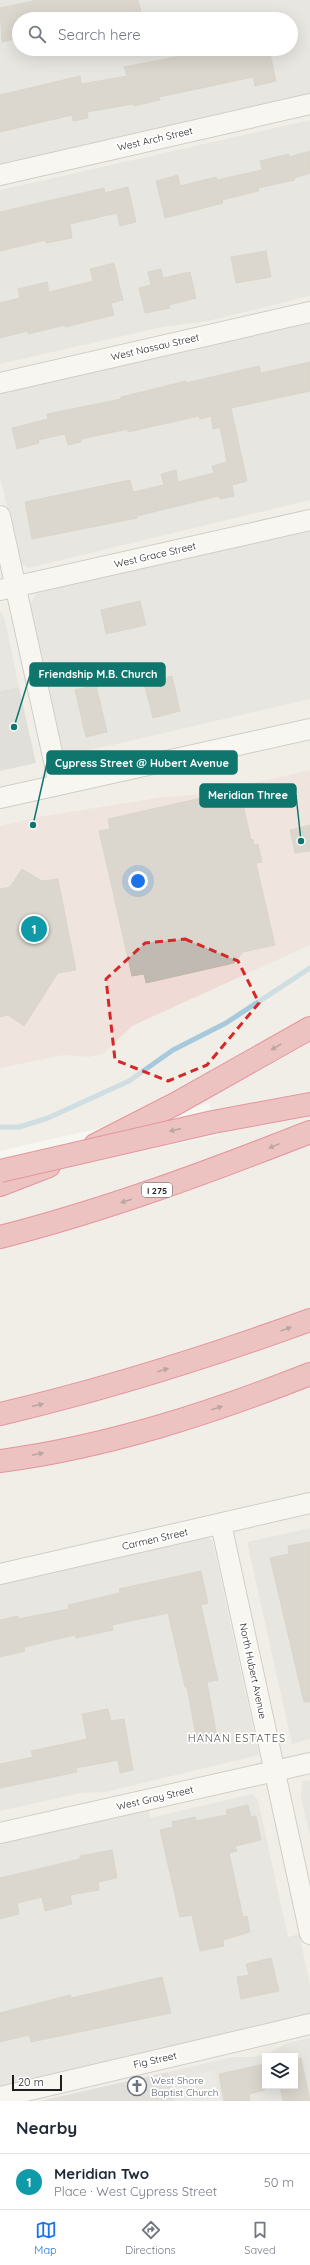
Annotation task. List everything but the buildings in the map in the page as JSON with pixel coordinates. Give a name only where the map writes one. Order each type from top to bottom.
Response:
[{"type":"highway","points":[[0,1186],[119,1133],[177,1103],[310,1028]]},
{"type":"highway","points":[[0,1171],[213,1122],[310,1104]]},
{"type":"highway","name":"I 275","points":[[0,1237],[135,1198],[208,1172],[310,1132]]},
{"type":"highway","points":[[0,1414],[135,1379],[224,1352],[310,1320]]},
{"type":"highway","points":[[0,1460],[52,1451],[149,1429],[229,1404],[310,1374]]},
{"type":"street","name":"West Arch Street","points":[[0,175],[310,104]]},
{"type":"street","name":"West Nassau Street","points":[[0,383],[310,312]]},
{"type":"street","points":[[0,516],[8,588],[59,784]]},
{"type":"street","name":"West Grace Street","points":[[8,588],[310,520]]},
{"type":"street","points":[[0,798],[310,729]]},
{"type":"street","name":"Carmen Street","points":[[0,1574],[310,1503]]},
{"type":"street","name":"North Hubert Avenue","points":[[221,1524],[310,1934]]},
{"type":"street","name":"West Gray Street","points":[[0,1834],[310,1763]]},
{"type":"street","name":"Fig Street","points":[[0,2097],[310,2024]]},
{"type":"highlighted area","points":[[185,939],[238,961],[259,1003],[207,1065],[168,1081],[115,1060],[106,979],[145,943]]},
{"type":"shaded area","points":[[0,0],[310,0],[310,96],[0,167]]},
{"type":"shaded area","points":[[310,120],[310,296],[208,321],[162,327],[0,364],[0,190]]},
{"type":"shaded area","points":[[310,322],[310,500],[28,568],[20,563],[0,477],[0,391]]},
{"type":"shaded area","points":[[310,527],[310,699],[65,756],[62,753],[29,605],[38,591]]},
{"type":"shaded area","points":[[0,611],[4,616],[19,687],[0,691]]},
{"type":"shaded area","points":[[19,687],[36,763],[0,771],[0,691]]},
{"type":"shaded area","points":[[310,770],[310,945],[132,1026],[103,1054],[89,1057],[64,1055],[0,1068],[0,826],[44,816],[163,797],[204,794]]},
{"type":"shaded area","points":[[310,1528],[310,1739],[292,1744],[247,1542]]},
{"type":"shaded area","points":[[201,1537],[209,1538],[213,1543],[259,1755],[105,1792],[81,1793],[0,1811],[0,1583]]},
{"type":"shaded area","points":[[310,1780],[310,1836],[301,1798],[302,1781]]},
{"type":"shaded area","points":[[252,1794],[258,1800],[288,1937],[299,1934],[310,1984],[310,2015],[0,2088],[0,1841],[148,1808],[150,1818]]},
{"type":"shaded area","points":[[310,2038],[310,2101],[174,2101],[168,2072],[233,2057],[254,2057],[262,2055],[262,2089],[298,2089],[298,2053],[269,2053],[287,2043]]},
{"type":"shaded area","points":[[214,2070],[221,2101],[177,2101],[173,2084],[192,2080],[192,2075]]},
{"type":"shaded area","name":"West Shore Baptist Church","points":[[168,2072],[174,2101],[40,2101]]},
{"type":"pier","points":[[209,1103],[218,1135],[0,1182],[0,1151]]},
{"type":"waterway","points":[[0,1127],[19,1127],[48,1118],[129,1081],[173,1050],[226,1023],[310,968]]},
{"type":"place","name":"Friendship M.B. Church","points":[[14,727]]},
{"type":"place","name":"Cypress Street @ Hubert Avenue","points":[[33,825]]},
{"type":"place","name":"Meridian Three","points":[[301,841]]},
{"type":"place","name":"Meridian Two","points":[[34,929]]},
{"type":"place","name":"West Shore Baptist Church","points":[[137,2086]]},
{"type":"district","name":"HANAN ESTATES","points":[[237,1738]]}]
